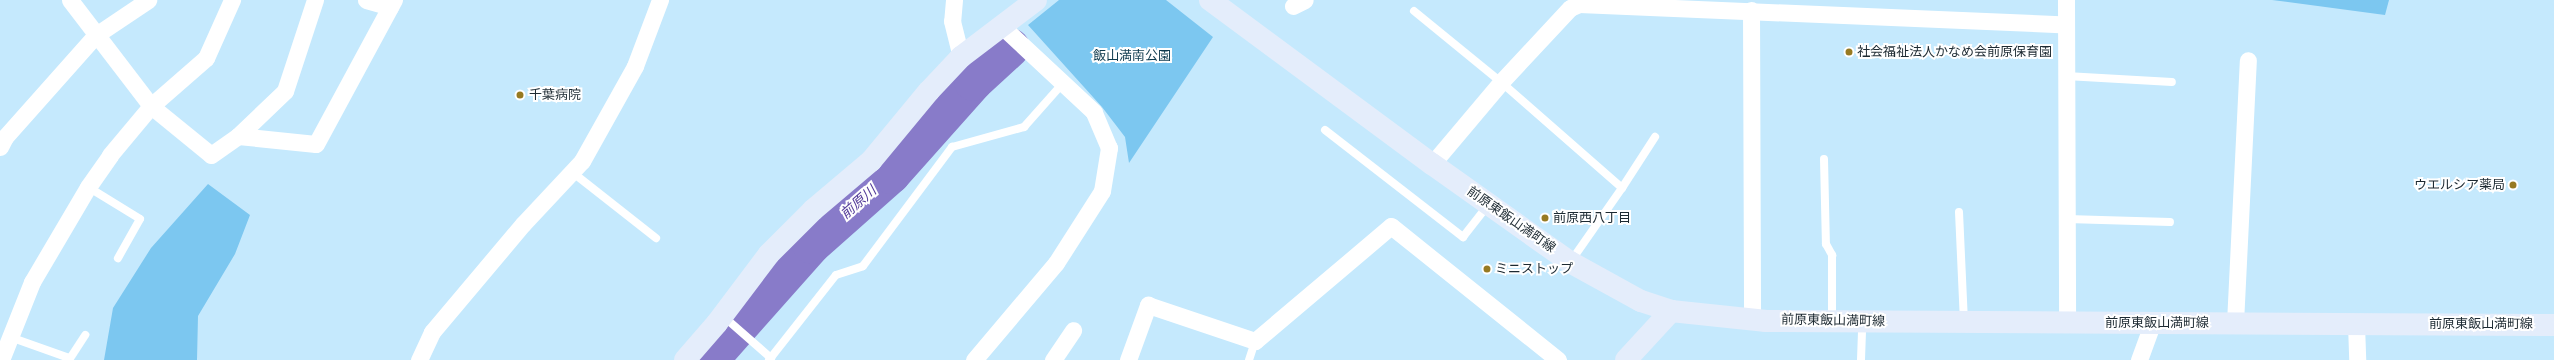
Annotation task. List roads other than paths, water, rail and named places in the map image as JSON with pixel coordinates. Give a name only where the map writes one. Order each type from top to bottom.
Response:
[{"type":"street","points":[[70,0],[151,106],[211,154],[238,136],[285,91],[314,0]]},
{"type":"street","points":[[0,147],[5,137],[96,35],[148,0]]},
{"type":"street","points":[[1,360],[32,282],[88,187],[151,106],[206,58],[232,0]]},
{"type":"street","points":[[238,136],[316,144],[392,3],[366,0]]},
{"type":"street","points":[[419,360],[432,332],[523,224],[582,161],[635,66],[660,0]]},
{"type":"street","points":[[954,0],[952,21],[961,57]]},
{"type":"street","points":[[685,360],[723,316],[769,254],[813,210],[872,161],[929,91],[961,57],[1003,27],[1036,0]]},
{"type":"street","name":"前原東飯山満町線","points":[[1210,0],[1488,205],[1570,262],[1641,301],[1671,311],[1752,319],[1862,322],[2554,325]]},
{"type":"street","points":[[2066,0],[2067,323]]},
{"type":"street","points":[[1432,164],[1501,82],[1570,8],[1579,4],[2066,24]]},
{"type":"street","points":[[1751,10],[1752,319]]},
{"type":"street","points":[[974,360],[1056,263],[1102,191],[1109,148],[1094,112],[1003,27]]},
{"type":"street","points":[[2235,323],[2248,60]]},
{"type":"street","points":[[1128,360],[1148,305],[1255,341],[1391,226],[1558,360]]},
{"type":"street","points":[[1626,360],[1671,311]]},
{"type":"street","points":[[2139,360],[2152,324]]},
{"type":"street","points":[[2356,324],[2357,360]]},
{"type":"street","points":[[1052,360],[1073,330]]},
{"type":"lane","points":[[1414,11],[1501,82],[1622,188]]},
{"type":"lane","points":[[2066,76],[2172,82]]},
{"type":"lane","points":[[723,316],[770,359],[836,275],[862,266],[952,147],[1024,127],[1063,83]]},
{"type":"lane","points":[[1326,130],[1463,237],[1488,205]]},
{"type":"lane","points":[[1570,262],[1622,188],[1655,137]]},
{"type":"lane","points":[[1824,159],[1826,244],[1832,255],[1832,321]]},
{"type":"lane","points":[[572,172],[656,238]]},
{"type":"lane","points":[[88,187],[140,219],[118,258]]},
{"type":"lane","points":[[1959,212],[1964,322]]},
{"type":"lane","points":[[2067,219],[2170,222]]},
{"type":"lane","points":[[1861,360],[1862,322]]},
{"type":"lane","points":[[10,337],[69,359],[85,335]]},
{"type":"lane","points":[[1249,360],[1255,341]]},
{"type":"waterway","name":"前原川","points":[[708,360],[811,244],[890,174],[973,81],[1010,47]]},
{"type":"place","name":"社会福祉法人かなめ会前原保育園","points":[[1849,52]]},
{"type":"place","name":"千葉病院","points":[[520,95]]},
{"type":"place","name":"ウエルシア薬局","points":[[2513,185]]},
{"type":"place","name":"前原西八丁目","points":[[1545,218]]},
{"type":"place","name":"ミニストップ","points":[[1487,269]]},
{"type":"park label","name":"飯山満南公園","points":[[1132,56]]}]
